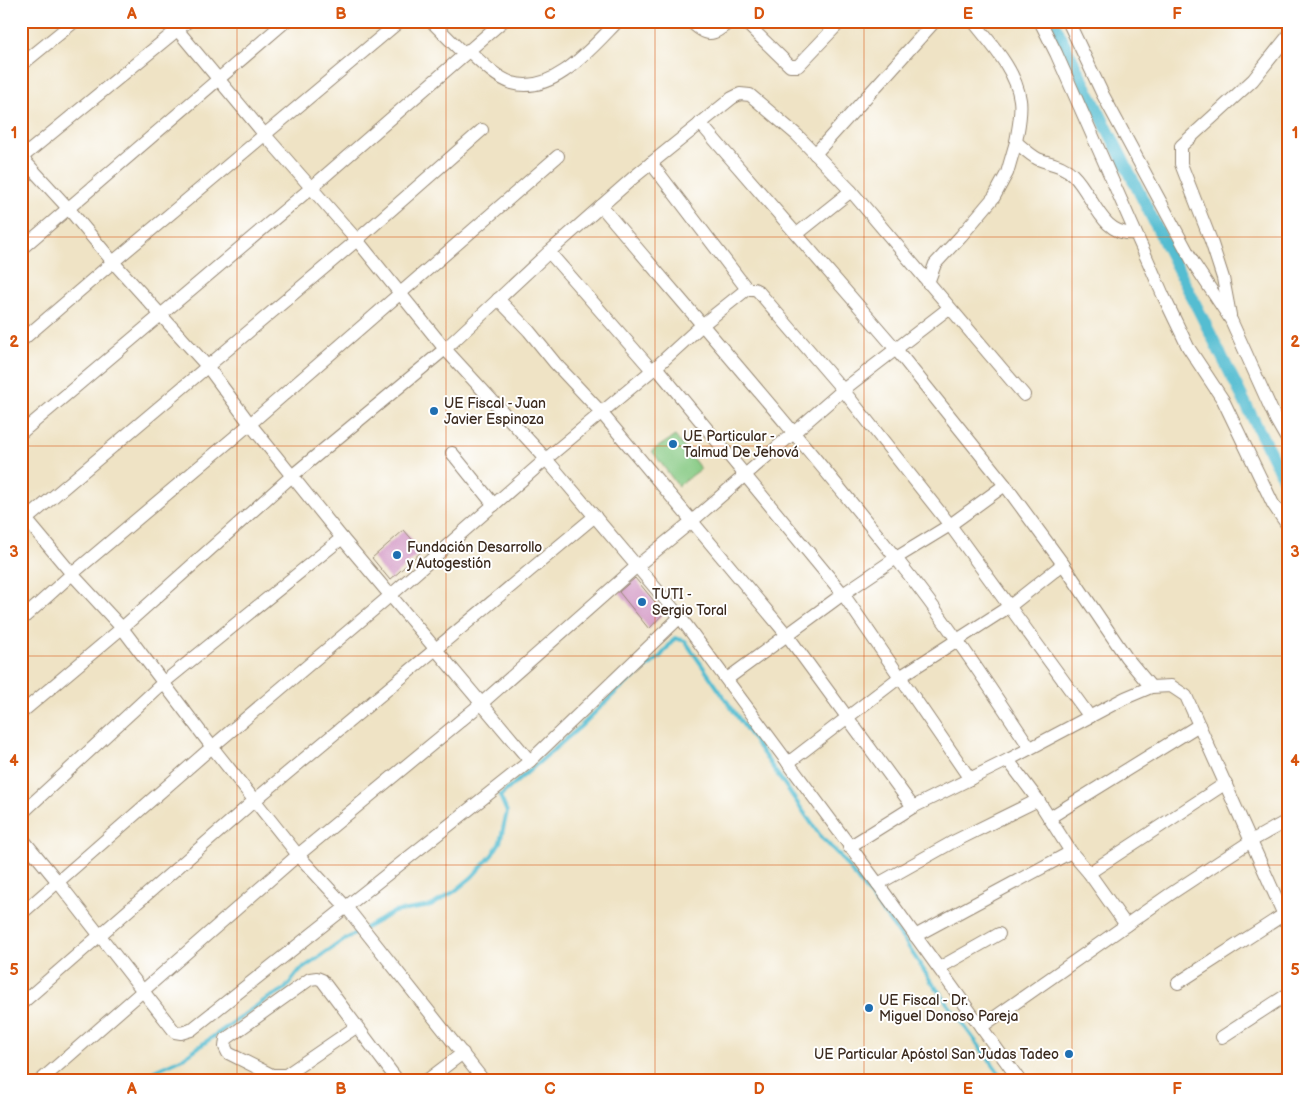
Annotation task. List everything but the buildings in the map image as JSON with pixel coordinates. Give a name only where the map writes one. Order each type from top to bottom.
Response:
[{"type":"street","points":[[21,65],[75,21]]},
{"type":"street","points":[[188,21],[174,26],[21,158],[68,208],[113,262],[207,366],[250,424],[342,538],[530,761]]},
{"type":"street","points":[[21,249],[286,21]]},
{"type":"street","points":[[21,341],[400,21]]},
{"type":"street","points":[[430,21],[496,75],[513,83],[532,84],[552,78],[570,68],[618,21]]},
{"type":"street","points":[[21,433],[311,188],[503,21]]},
{"type":"street","points":[[690,21],[703,32],[711,33],[718,31],[731,21]]},
{"type":"street","points":[[744,21],[790,66],[794,67],[798,66],[840,21]]},
{"type":"street","points":[[816,154],[935,21]]},
{"type":"street","points":[[928,283],[935,264],[994,197],[1007,173],[1016,142],[1020,117],[1018,88],[1010,70],[973,21]]},
{"type":"street","points":[[1040,21],[1188,347],[1223,400],[1273,504],[1288,526]]},
{"type":"street","points":[[1068,21],[1103,95],[1194,264],[1230,320],[1276,420],[1288,441]]},
{"type":"street","points":[[174,26],[265,135],[357,240],[445,349],[546,459],[680,617],[878,884],[1020,1081]]},
{"type":"street","points":[[1230,320],[1220,269],[1181,164],[1181,146],[1253,80],[1288,36]]},
{"type":"street","points":[[21,713],[122,628],[293,475],[445,349],[601,206],[700,123],[740,94],[750,95],[797,135],[851,191],[1024,395]]},
{"type":"street","points":[[700,123],[895,348],[1005,485],[1063,564],[1126,658],[1151,687]]},
{"type":"street","points":[[482,130],[357,240],[23,519],[122,628],[212,747],[298,854],[347,908],[484,1081]]},
{"type":"street","points":[[1016,142],[1036,158],[1062,166],[1073,175],[1086,190],[1100,215],[1109,225],[1121,232],[1135,233]]},
{"type":"street","points":[[21,620],[558,156]]},
{"type":"street","points":[[651,163],[747,289]]},
{"type":"street","points":[[797,234],[851,191]]},
{"type":"street","points":[[601,206],[794,432],[896,558],[957,640],[1030,748]]},
{"type":"street","points":[[549,252],[654,369],[843,594],[970,779]]},
{"type":"street","points":[[21,914],[546,459],[654,369],[702,325],[747,289],[758,291],[842,390],[950,525],[1090,717]]},
{"type":"street","points":[[498,299],[529,331],[600,413],[787,635],[913,807]]},
{"type":"street","points":[[40,1081],[298,854],[482,703],[637,566],[691,522],[842,390],[949,308]]},
{"type":"street","points":[[452,453],[494,505]]},
{"type":"street","points":[[726,679],[843,594],[896,558],[950,525],[1005,485]]},
{"type":"street","points":[[21,1004],[255,800],[595,516]]},
{"type":"street","points":[[21,814],[163,683],[342,538]]},
{"type":"street","points":[[788,764],[900,677],[1010,606],[1063,564]]},
{"type":"street","points":[[21,837],[175,1032],[192,1030],[530,761],[680,617]]},
{"type":"street","points":[[849,847],[913,807],[1008,760],[1125,698],[1151,687],[1171,686],[1186,696],[1286,919],[1178,983]]},
{"type":"street","points":[[1049,818],[1199,725]]},
{"type":"street","points":[[1008,760],[1038,800],[1071,852],[1089,872],[1126,925]]},
{"type":"street","points":[[1089,872],[1226,783]]},
{"type":"street","points":[[878,884],[951,843],[1038,800]]},
{"type":"street","points":[[981,1027],[1126,925],[1251,841],[1288,822]]},
{"type":"street","points":[[915,936],[1071,852]]},
{"type":"street","points":[[939,968],[999,934]]},
{"type":"street","points":[[356,1027],[286,1075],[272,1075],[228,1053],[225,1047],[226,1039],[310,979],[317,978],[322,980],[398,1081]]},
{"type":"street","points":[[1222,1036],[1288,994]]},
{"type":"street","points":[[426,1081],[463,1053]]},
{"type":"street","points":[[1278,1081],[1288,1075]]},
{"type":"green space","points":[[675,436],[701,469],[678,486],[652,451]]},
{"type":"waterway","points":[[1053,21],[1288,488]]},
{"type":"waterway","points":[[145,1079],[154,1071],[183,1058],[265,1000],[285,989],[299,971],[344,940],[394,912],[431,906],[455,891],[472,877],[492,855],[500,842],[507,812],[500,796],[580,727],[617,691],[660,657],[675,638],[685,641],[821,837],[839,855],[906,943],[930,980],[1005,1081]]},
{"type":"waterway","points":[[130,1081],[139,1078],[150,1081]]},
{"type":"place","name":"UE Fiscal - Juan Javier Espinoza","points":[[434,411]]},
{"type":"place","name":"UE Particular - Talmud De Jehová","points":[[673,444]]},
{"type":"place","name":"Fundación Desarrollo y Autogestión","points":[[397,555]]},
{"type":"place","name":"TUTI - Sergio Toral","points":[[642,602]]},
{"type":"place","name":"UE Fiscal - Dr. Miguel Donoso Pareja","points":[[869,1008]]},
{"type":"place","name":"UE Particular Apóstol San Judas Tadeo","points":[[1069,1054]]}]
